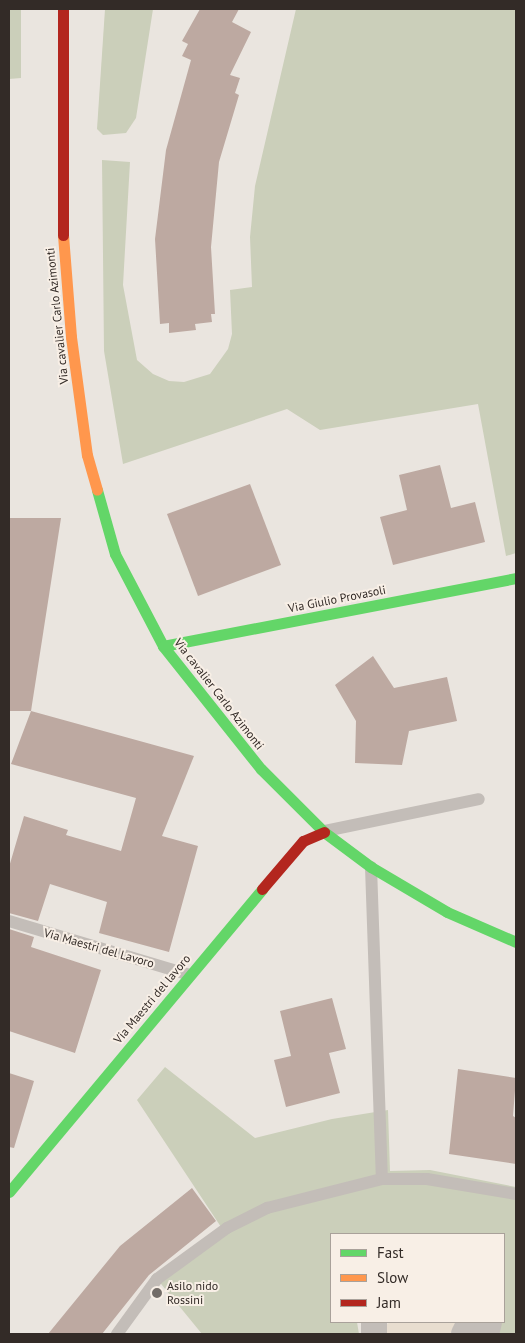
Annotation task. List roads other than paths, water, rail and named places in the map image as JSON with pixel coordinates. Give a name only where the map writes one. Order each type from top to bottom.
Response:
[{"type":"street","name":"Via cavalier Carlo Azimonti","points":[[63,9],[62,226],[71,337],[87,455],[115,554],[163,646],[261,769],[324,832],[371,866],[447,912],[516,942]]},
{"type":"street","name":"Via Giulio Provasoli","points":[[163,646],[516,578]]},
{"type":"street","name":"Via Maestri del lavoro","points":[[9,1192],[303,841],[324,832]]},
{"type":"lane","points":[[324,832],[479,798]]},
{"type":"lane","points":[[371,866],[382,1179]]},
{"type":"lane","name":"Via Maestri del Lavoro","points":[[9,921],[190,975]]},
{"type":"lane","points":[[117,1334],[157,1279],[227,1228],[267,1208],[382,1179],[427,1179],[516,1194]]},
{"type":"place","name":"Asilo nido Rossini","points":[[157,1293]]}]
